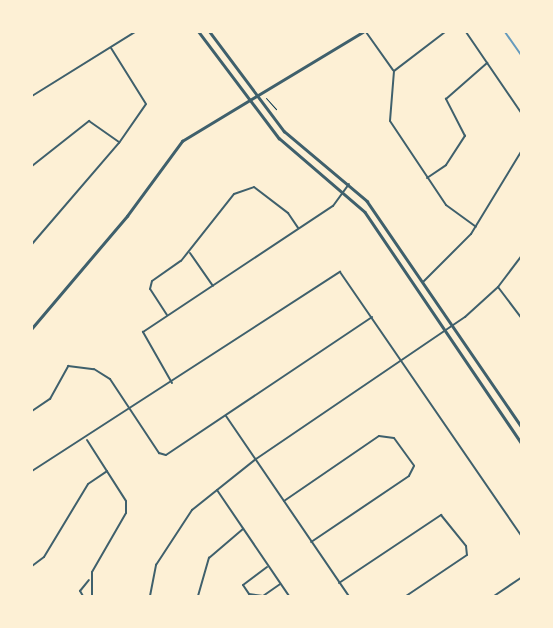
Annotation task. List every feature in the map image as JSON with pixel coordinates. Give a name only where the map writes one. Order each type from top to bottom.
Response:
[{"type":"street","points":[[32,96],[135,32]]},
{"type":"street","points":[[199,32],[279,138],[345,191],[365,212],[522,444]]},
{"type":"street","points":[[210,32],[284,131],[367,201],[522,427]]},
{"type":"street","points":[[32,328],[127,216],[182,141],[365,32],[394,71],[390,121],[450,209],[476,227]]},
{"type":"street","points":[[394,71],[445,32]]},
{"type":"street","points":[[466,32],[522,114]]},
{"type":"street","points":[[32,244],[119,143],[146,104],[111,48]]},
{"type":"street","points":[[427,178],[446,165],[466,136],[446,99],[487,64]]},
{"type":"street","points":[[32,166],[89,121],[119,143]]},
{"type":"street","points":[[423,283],[449,260],[476,227],[522,150]]},
{"type":"street","points":[[172,383],[143,340],[143,332],[333,206],[349,184]]},
{"type":"street","points":[[167,316],[150,289],[152,281],[189,252],[228,199],[250,187],[288,213],[298,229]]},
{"type":"street","points":[[189,252],[213,286]]},
{"type":"street","points":[[150,597],[156,565],[192,510],[256,459],[452,327],[498,287],[522,255]]},
{"type":"street","points":[[32,471],[131,410],[336,273],[345,275],[522,537]]},
{"type":"street","points":[[498,287],[522,319]]},
{"type":"street","points":[[32,411],[50,399],[72,365],[103,374],[159,453],[166,456],[372,317]]},
{"type":"street","points":[[226,416],[349,597]]},
{"type":"street","points":[[284,501],[379,436],[394,438],[414,466],[409,476],[312,542]]},
{"type":"street","points":[[83,597],[80,591],[90,580],[126,513],[121,491],[86,439]]},
{"type":"street","points":[[32,566],[44,557],[88,484],[108,470]]},
{"type":"street","points":[[217,489],[289,597]]},
{"type":"street","points":[[339,583],[441,515],[467,546],[467,555],[407,597]]},
{"type":"street","points":[[198,597],[209,558],[243,529]]},
{"type":"street","points":[[268,566],[243,584],[249,594],[263,596],[280,584]]},
{"type":"street","points":[[494,597],[522,577]]},
{"type":"street","points":[[90,580],[92,597]]},
{"type":"path","points":[[266,98],[276,109]]},
{"type":"waterway","points":[[505,32],[522,56]]}]
